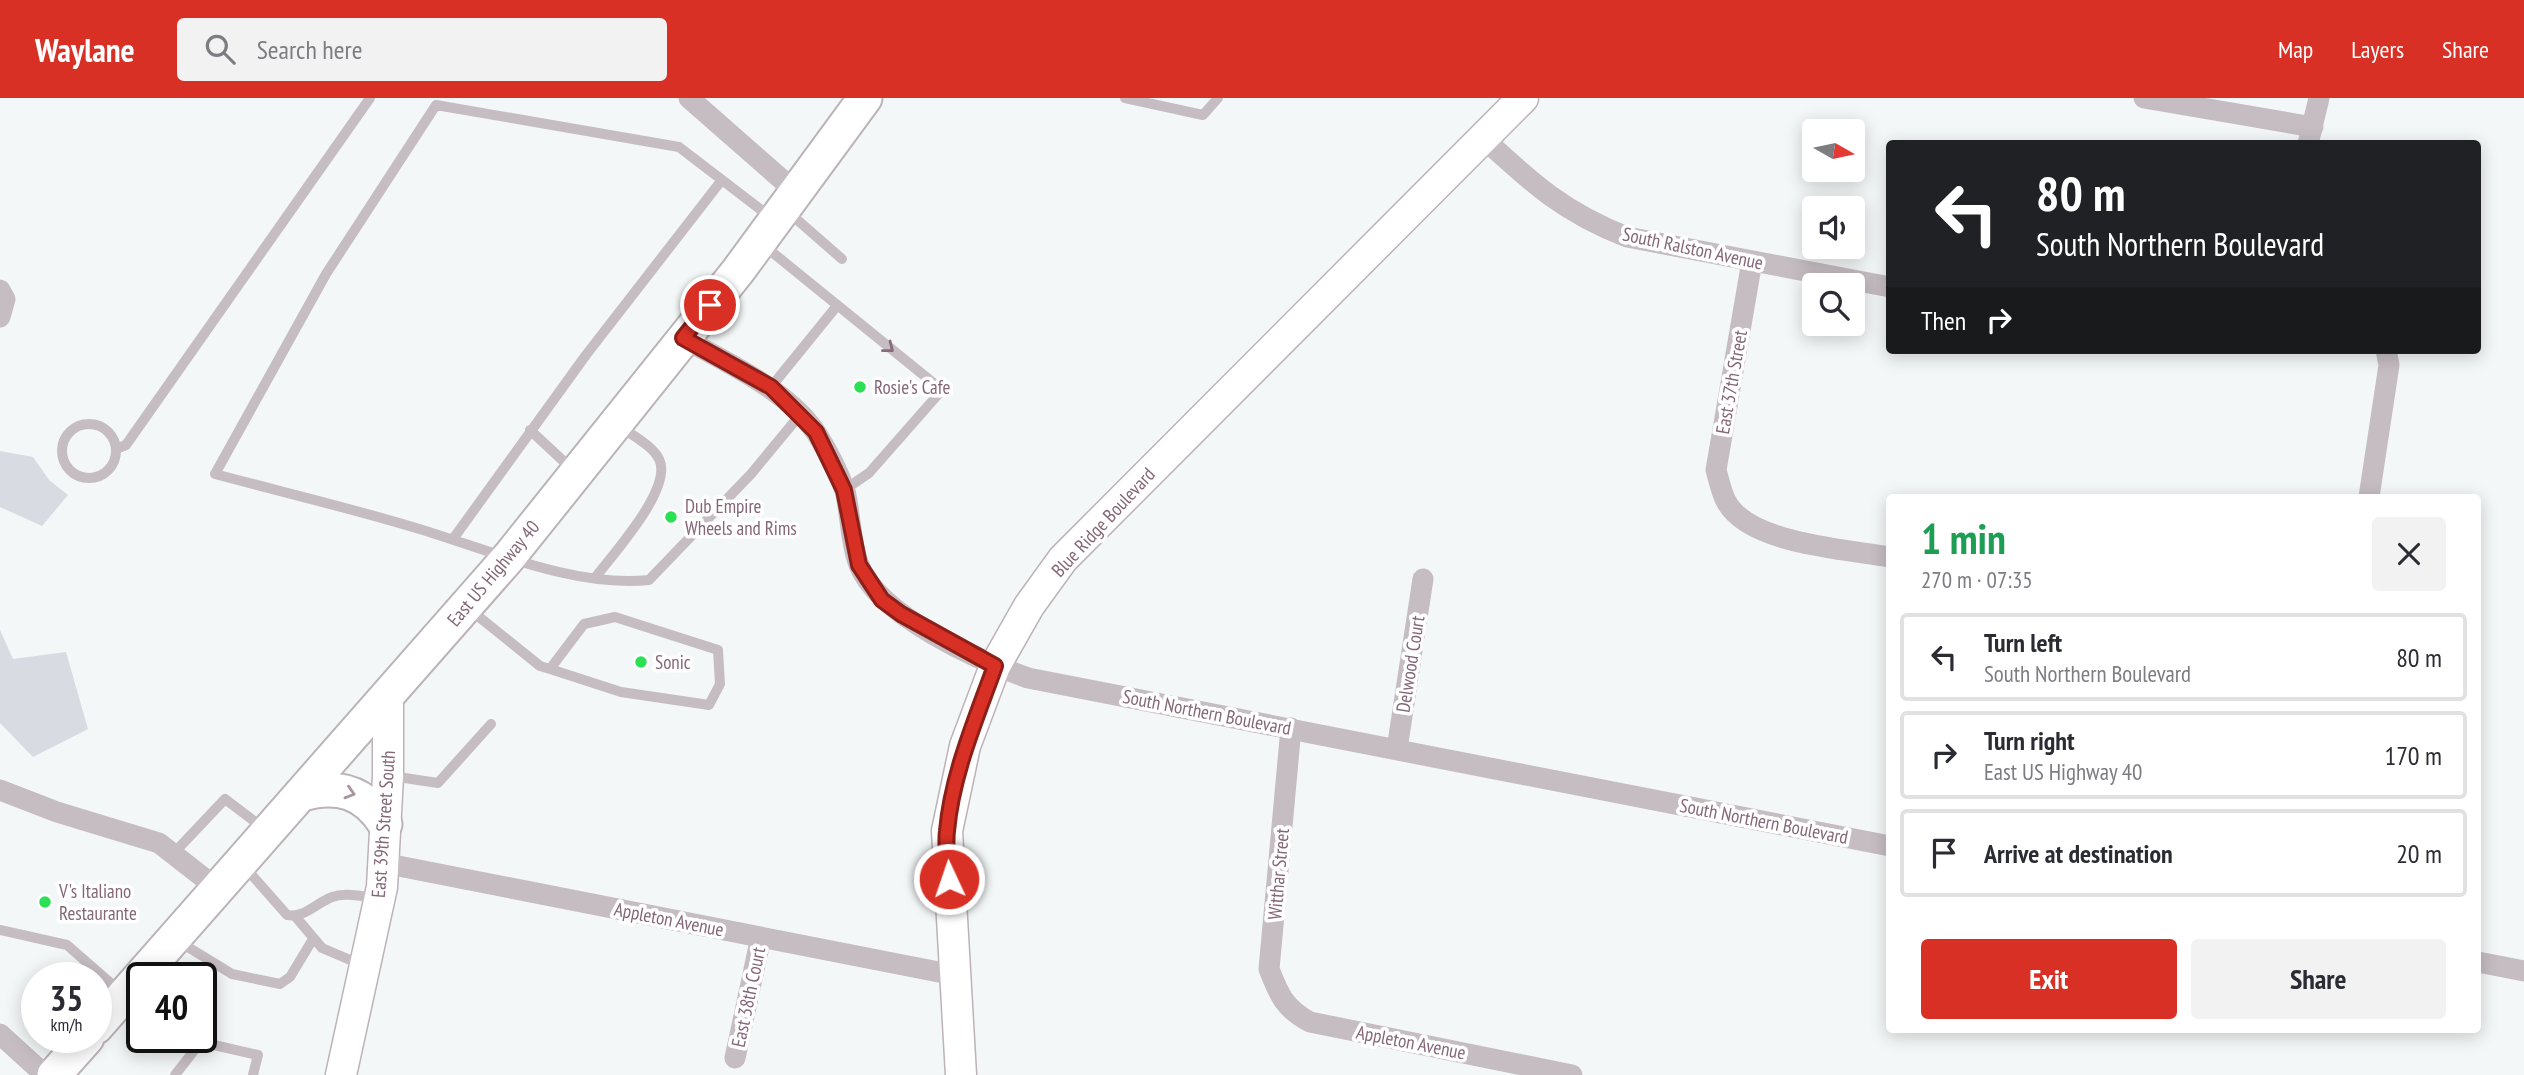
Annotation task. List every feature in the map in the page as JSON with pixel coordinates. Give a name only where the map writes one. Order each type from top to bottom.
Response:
[{"type":"main road","name":"East US Highway 40","points":[[112,1009],[509,556],[779,216],[865,98]]},
{"type":"main road","points":[[302,794],[322,789],[362,797],[375,807],[386,824]]},
{"type":"main road","points":[[56,1074],[74,1053]]},
{"type":"street","points":[[689,98],[779,216]]},
{"type":"street","name":"Blue Ridge Boulevard","points":[[961,1075],[947,831],[965,746],[995,666],[1029,606],[1063,559],[1523,98]]},
{"type":"street","points":[[2144,98],[2311,135],[2319,98]]},
{"type":"street","name":"South Ralston Avenue","points":[[1483,138],[1545,194],[1594,224],[1627,237],[1886,286]]},
{"type":"street","name":"East 37th Street","points":[[1752,261],[1716,470],[1726,502],[1750,526],[1775,536],[1886,556]]},
{"type":"street","points":[[0,290],[5,299],[0,317]]},
{"type":"street","name":"South Northern Boulevard","points":[[683,338],[771,387],[816,432],[844,490],[859,565],[882,600],[901,614],[995,666],[1028,678],[1886,845]]},
{"type":"street","points":[[2369,494],[2387,357]]},
{"type":"street","name":"Delwood Court","points":[[1396,749],[1423,579]]},
{"type":"street","name":"East 39th Street South","points":[[341,1075],[379,898],[386,824],[388,695]]},
{"type":"street","name":"Witthar Street","points":[[1291,728],[1269,969],[1281,1001],[1293,1013]]},
{"type":"street","points":[[0,790],[57,812],[159,843],[218,889]]},
{"type":"street","name":"Appleton Avenue","points":[[383,863],[954,975]]},
{"type":"street","name":"East 38th Court","points":[[735,1058],[761,937]]},
{"type":"street","points":[[2481,963],[2524,971]]},
{"type":"street","name":"Appleton Avenue","points":[[1293,1013],[1310,1022],[1572,1075]]},
{"type":"street","points":[[0,1034],[56,1074]]},
{"type":"lane","points":[[116,449],[107,430],[87,423],[68,432],[61,452],[70,471],[90,478],[109,469],[116,449],[125,444],[370,98]]},
{"type":"lane","points":[[1125,98],[1203,115],[1218,98]]},
{"type":"lane","points":[[799,416],[751,474],[649,580],[626,582],[595,578],[215,474],[326,274],[436,105],[679,147],[721,181],[842,259]]},
{"type":"lane","points":[[453,539],[530,430],[721,181]]},
{"type":"lane","points":[[779,216],[836,307],[942,390],[869,473],[844,490]]},
{"type":"lane","points":[[771,387],[836,307]]},
{"type":"lane","points":[[595,578],[651,502],[660,482],[661,464],[657,456],[616,423]]},
{"type":"lane","points":[[530,430],[576,472]]},
{"type":"lane","points":[[465,606],[540,666],[621,692],[709,705],[719,684],[718,650],[615,617],[584,624],[550,669]]},
{"type":"lane","points":[[388,776],[438,783],[491,724]]},
{"type":"lane","points":[[173,853],[225,799],[268,832]]},
{"type":"lane","points":[[241,863],[286,915],[295,916],[332,897],[344,895],[379,898]]},
{"type":"lane","points":[[295,916],[322,948],[365,966]]},
{"type":"lane","points":[[0,930],[66,945],[124,995]]},
{"type":"lane","points":[[174,939],[232,974],[280,984],[290,977],[313,939]]},
{"type":"lane","points":[[174,1075],[196,1048],[205,1043],[258,1055],[253,1075]]},
{"type":"shaded area","points":[[0,451],[33,457],[49,480],[68,495],[42,526],[0,507]]},
{"type":"shaded area","points":[[0,630],[13,659],[66,652],[88,729],[33,757],[0,723]]},
{"type":"place","name":"Rosie's Cafe","points":[[860,387]]},
{"type":"place","name":"Dub Empire Wheels and Rims","points":[[671,517]]},
{"type":"place","name":"Sonic","points":[[641,662]]},
{"type":"place","name":"V's Italiano Restaurante","points":[[45,902]]},
{"type":"route","points":[[710,305],[683,338],[771,387],[816,432],[844,490],[859,565],[882,600],[901,614],[995,666],[965,746],[951,810],[947,831],[949,879]]}]
